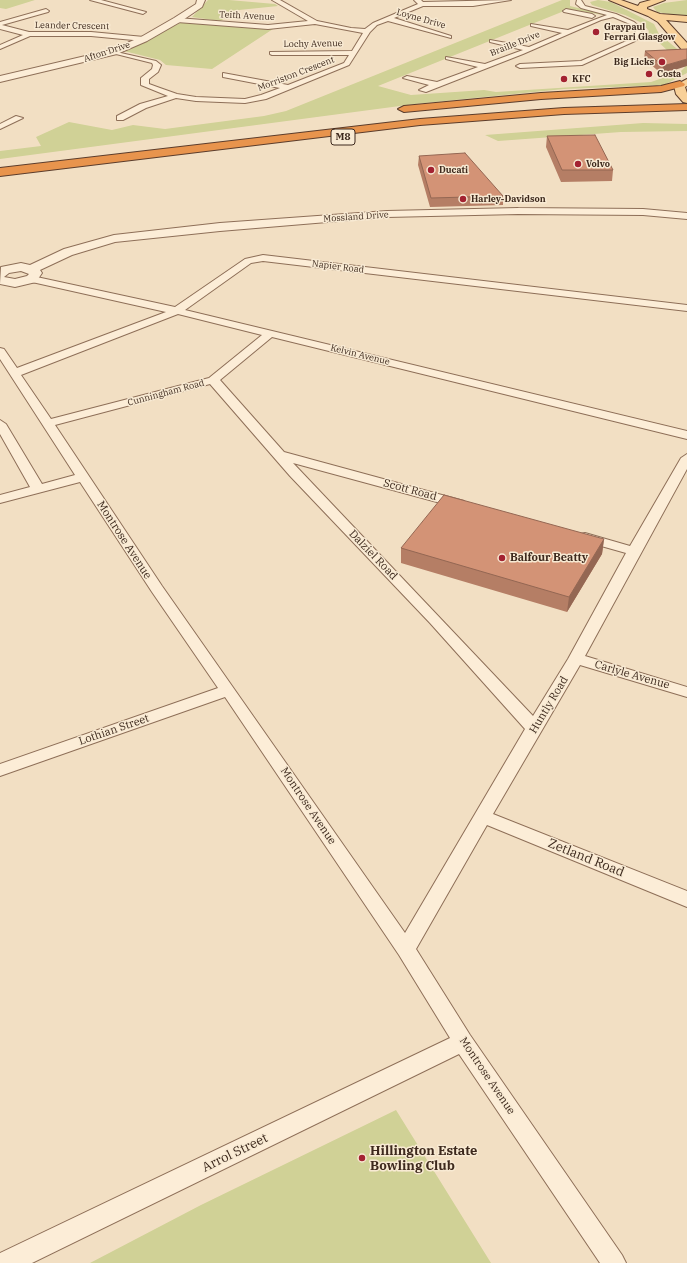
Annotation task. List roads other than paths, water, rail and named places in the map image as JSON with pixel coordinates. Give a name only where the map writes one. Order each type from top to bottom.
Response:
[{"type":"highway","points":[[394,110],[535,96],[661,89],[685,82]]},
{"type":"highway","name":"M8","points":[[0,172],[420,122],[668,104],[687,100]]},
{"type":"highway","name":"M8","points":[[0,164],[415,115],[536,106],[668,104],[687,107]]},
{"type":"highway","points":[[615,121],[665,120]]},
{"type":"highway","name":"M8","points":[[0,176],[212,151],[377,134],[556,124]]},
{"type":"highway","name":"M8","points":[[98,152],[223,134]]},
{"type":"main road","points":[[613,0],[648,13],[687,20]]},
{"type":"main road","points":[[661,0],[642,5],[642,9],[661,20],[687,49]]},
{"type":"main road","points":[[685,82],[679,90],[687,100]]},
{"type":"street","points":[[93,0],[143,12]]},
{"type":"street","name":"Afton Drive","points":[[0,79],[48,69],[114,52],[144,39],[177,20],[199,4],[201,0]]},
{"type":"street","points":[[275,0],[314,22],[338,28],[367,31]]},
{"type":"street","points":[[420,2],[489,3],[508,0]]},
{"type":"street","points":[[520,66],[582,63],[632,40],[639,35],[639,30],[635,25],[614,15],[583,7],[579,4],[581,0]]},
{"type":"street","name":"Morriston Crescent","points":[[114,52],[154,62],[157,65],[155,70],[145,78],[145,84],[176,96],[215,101],[245,101],[263,97],[347,64],[367,31],[375,24],[411,10],[420,2]]},
{"type":"street","points":[[489,3],[504,9]]},
{"type":"street","points":[[0,24],[46,11]]},
{"type":"street","points":[[566,11],[603,18]]},
{"type":"street","name":"Braille Drive","points":[[423,90],[440,85],[483,66],[614,15]]},
{"type":"street","name":"Loyne Drive","points":[[388,19],[410,24],[449,37]]},
{"type":"street","name":"Teith Avenue","points":[[177,20],[268,27],[314,22]]},
{"type":"street","points":[[532,25],[568,32]]},
{"type":"street","name":"Leander Crescent","points":[[0,27],[29,34],[102,34],[144,39]]},
{"type":"street","points":[[0,47],[29,34]]},
{"type":"street","points":[[492,41],[529,48]]},
{"type":"street","name":"Lochy Avenue","points":[[272,53],[355,53]]},
{"type":"street","points":[[448,58],[483,66]]},
{"type":"street","points":[[226,75],[288,87]]},
{"type":"street","points":[[407,78],[440,85]]},
{"type":"street","points":[[120,118],[143,106],[176,96]]},
{"type":"street","points":[[0,127],[19,118]]},
{"type":"street","name":"Mossland Drive","points":[[32,274],[68,252],[114,239],[220,227],[386,214],[518,211],[643,212],[687,216]]},
{"type":"street","name":"Napier Road","points":[[15,373],[177,311],[248,261],[262,258],[687,308]]},
{"type":"street","points":[[2,277],[21,267],[32,274]]},
{"type":"street","name":"Kelvin Avenue","points":[[32,274],[270,334],[687,435]]},
{"type":"street","name":"Cunningham Road","points":[[48,423],[213,380],[270,334]]},
{"type":"street","name":"Montrose Avenue","points":[[0,351],[157,589],[406,949],[463,1042],[614,1263]]},
{"type":"street","name":"Dalziel Road","points":[[213,380],[279,455],[435,620],[534,728]]},
{"type":"street","points":[[0,424],[38,489]]},
{"type":"street","name":"Scott Road","points":[[279,455],[472,507]]},
{"type":"street","name":"Huntly Road","points":[[406,949],[484,817],[534,728],[576,659],[634,551],[687,458]]},
{"type":"street","points":[[0,499],[83,477]]},
{"type":"street","points":[[572,534],[634,551]]},
{"type":"street","name":"Carlyle Avenue","points":[[576,659],[687,692]]},
{"type":"street","name":"Lothian Street","points":[[0,770],[228,690]]},
{"type":"street","name":"Zetland Road","points":[[484,817],[687,899]]},
{"type":"street","name":"Arrol Street","points":[[6,1263],[463,1042]]},
{"type":"place","name":"Graypaul Ferrari Glasgow","points":[[596,32]]},
{"type":"place","name":"Big Licks","points":[[662,62]]},
{"type":"place","name":"Costa","points":[[649,74]]},
{"type":"place","name":"KFC","points":[[564,79]]},
{"type":"place","name":"Volvo","points":[[578,164]]},
{"type":"place","name":"Ducati","points":[[431,170]]},
{"type":"place","name":"Harley-Davidson","points":[[463,199]]},
{"type":"place","name":"Balfour Beatty","points":[[502,558]]},
{"type":"place","name":"Hillington Estate Bowling Club","points":[[362,1158]]}]
